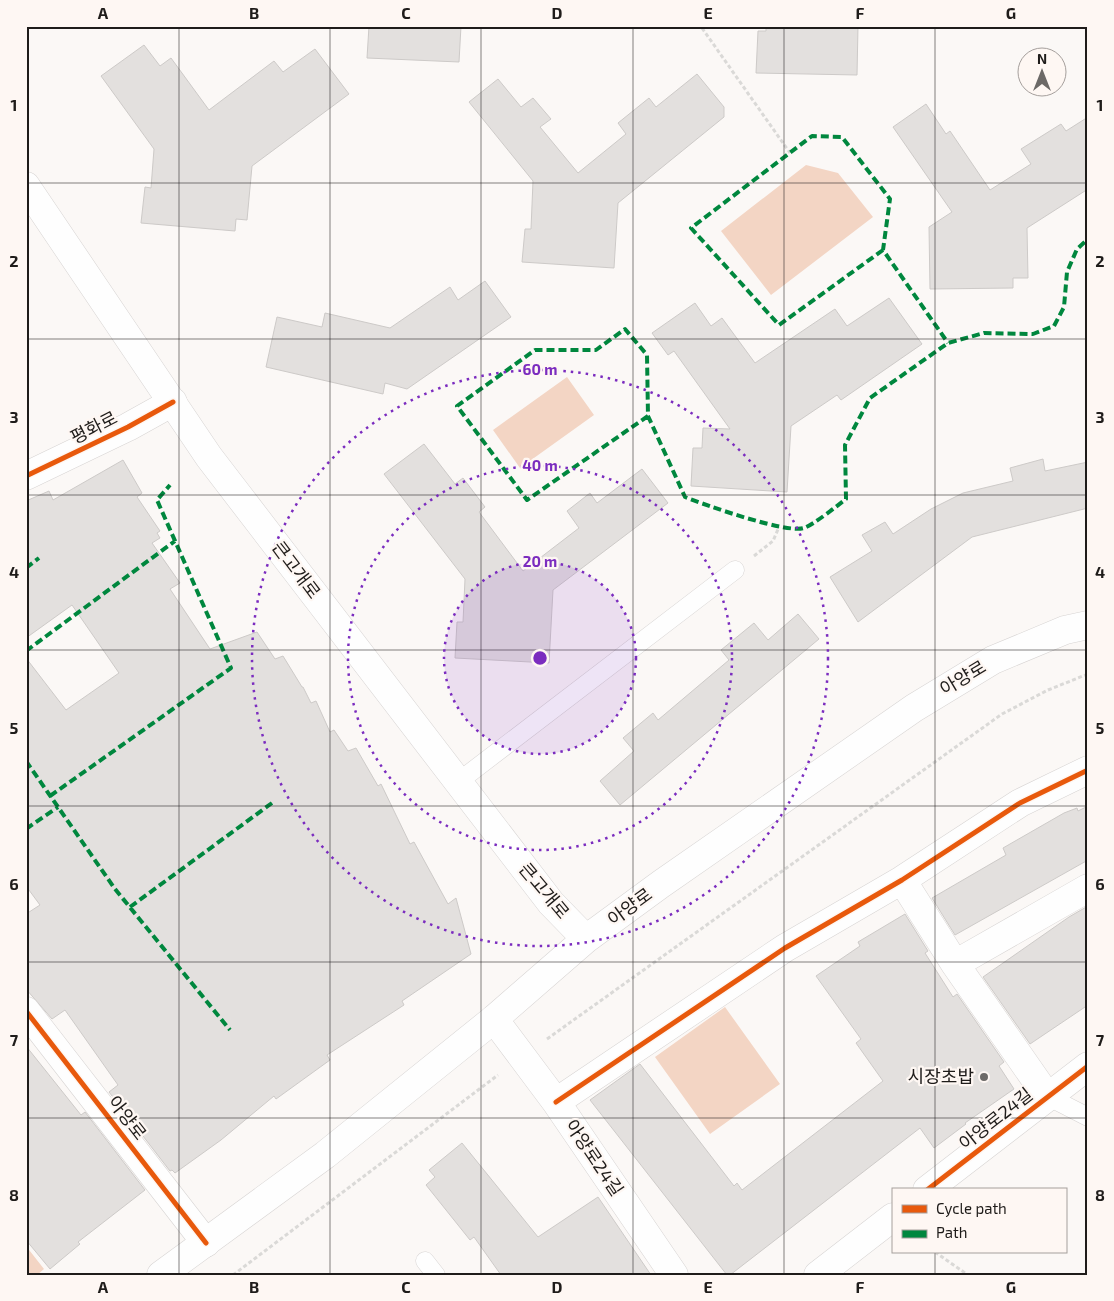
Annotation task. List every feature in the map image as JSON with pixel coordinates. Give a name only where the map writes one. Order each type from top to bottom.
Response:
[{"type":"street","name":"큰고개로","points":[[26,186],[209,457],[551,902],[586,939]]},
{"type":"street","name":"평화로","points":[[26,476],[92,445],[173,402]]},
{"type":"street","name":"아양로","points":[[161,1275],[325,1155],[494,1019],[586,939],[914,708],[993,660],[1065,630],[1088,625]]},
{"type":"street","points":[[556,1102],[785,948],[902,880],[1020,803],[1088,770]]},
{"type":"street","points":[[902,880],[955,964],[1047,1096]]},
{"type":"street","points":[[955,964],[1088,888]]},
{"type":"street","name":"아양로","points":[[26,1011],[206,1242]]},
{"type":"street","name":"아양로24길","points":[[494,1019],[556,1102],[674,1275]]},
{"type":"street","name":"아양로24길","points":[[931,1188],[1084,1068]]},
{"type":"street","points":[[818,1275],[892,1218]]},
{"type":"lane","points":[[458,782],[736,570]]},
{"type":"lane","points":[[1047,1096],[1088,1117]]},
{"type":"path","points":[[702,28],[790,153]]},
{"type":"path","points":[[736,570],[773,541],[779,527]]},
{"type":"path","points":[[233,1275],[522,1057],[1002,714],[1048,690],[1088,674]]},
{"type":"path","points":[[938,1254],[968,1275]]},
{"type":"shaded area","points":[[806,165],[838,173],[873,217],[771,295],[721,231]]},
{"type":"shaded area","points":[[567,377],[594,415],[520,468],[493,430]]},
{"type":"shaded area","points":[[725,1007],[780,1084],[710,1134],[655,1057]]},
{"type":"shaded area","points":[[26,1246],[44,1269],[37,1275],[26,1275]]},
{"type":"building","points":[[369,26],[461,26],[459,62],[367,58]]},
{"type":"building","points":[[766,26],[858,26],[857,75],[756,73],[758,31],[766,31]]},
{"type":"building","points":[[144,45],[160,66],[171,58],[209,110],[274,61],[283,72],[315,49],[349,94],[252,166],[247,220],[236,219],[235,231],[141,223],[145,187],[151,188],[154,149],[101,76]]},
{"type":"building","points":[[697,74],[724,107],[724,117],[618,203],[614,268],[522,262],[525,229],[531,229],[533,181],[469,102],[498,79],[521,107],[533,98],[551,119],[540,127],[578,173],[626,134],[618,123],[649,98],[656,107]]},
{"type":"building","points":[[926,104],[946,134],[950,131],[990,190],[1031,164],[1021,149],[1061,124],[1066,131],[1088,117],[1088,189],[1027,228],[1028,278],[1013,278],[1013,288],[930,289],[929,227],[952,212],[893,127]]},
{"type":"building","points":[[485,281],[511,317],[407,389],[385,383],[383,394],[266,367],[277,317],[322,327],[325,313],[390,328],[450,287],[458,300]]},
{"type":"building","points":[[889,298],[922,344],[841,400],[837,395],[791,426],[787,492],[691,486],[693,448],[702,448],[703,428],[730,429],[674,351],[668,355],[652,333],[695,303],[711,326],[722,318],[755,363],[835,309],[847,326]]},
{"type":"building","points":[[424,444],[455,484],[463,478],[485,507],[479,512],[523,571],[579,528],[567,511],[590,493],[597,503],[642,469],[668,503],[553,590],[549,663],[455,658],[457,622],[463,622],[465,579],[384,474]]},
{"type":"building","points":[[1043,459],[1045,471],[1088,462],[1088,508],[972,537],[858,622],[830,577],[872,551],[862,535],[885,522],[893,534],[931,509],[963,493],[1013,481],[1010,468]]},
{"type":"building","points":[[123,460],[142,493],[137,497],[160,531],[157,533],[160,538],[152,543],[180,583],[170,589],[210,649],[257,632],[275,659],[283,656],[311,703],[316,701],[330,732],[334,730],[348,751],[356,748],[378,786],[381,784],[410,844],[414,842],[448,904],[456,898],[471,954],[402,1001],[404,1005],[327,1055],[330,1060],[276,1099],[274,1096],[221,1140],[175,1173],[172,1170],[170,1171],[109,1092],[118,1085],[65,1010],[52,1019],[26,989],[26,914],[40,905],[26,886],[26,658],[66,710],[119,673],[72,605],[26,638],[26,501],[49,491],[53,500]]},
{"type":"building","points":[[798,614],[819,639],[620,805],[600,781],[634,751],[623,738],[653,713],[658,720],[729,660],[721,650],[754,623],[768,640]]},
{"type":"building","points":[[1088,806],[1088,860],[955,935],[932,898],[1006,855],[1003,848],[1064,813],[1077,808],[1078,811]]},
{"type":"building","points":[[1088,906],[1088,1005],[1030,1044],[983,977],[1069,917]]},
{"type":"building","points":[[905,914],[928,951],[925,953],[953,997],[957,994],[1004,1062],[999,1066],[1014,1089],[965,1123],[934,1148],[920,1128],[730,1275],[727,1275],[590,1100],[640,1064],[734,1186],[737,1183],[742,1190],[883,1081],[856,1043],[861,1039],[816,976],[860,946],[858,942]]},
{"type":"building","points":[[26,1046],[81,1115],[85,1112],[145,1190],[78,1242],[80,1244],[50,1269],[26,1240]]},
{"type":"building","points":[[462,1143],[538,1237],[598,1197],[651,1275],[501,1275],[474,1237],[470,1240],[426,1185],[435,1177],[429,1170]]},
{"type":"marked path","points":[[883,250],[779,325],[691,228],[812,136],[842,137],[890,199],[883,250],[948,343]]},
{"type":"marked path","points":[[648,416],[527,500],[457,406],[535,350],[596,350],[625,329],[647,355],[648,416],[685,497],[764,523],[795,529],[804,528],[846,499],[845,445],[870,398],[948,343],[984,333],[1033,334],[1054,326],[1064,307],[1067,272],[1077,249],[1088,239]]},
{"type":"marked path","points":[[50,796],[231,668],[157,500],[170,485]]},
{"type":"marked path","points":[[26,651],[175,541]]},
{"type":"marked path","points":[[26,568],[39,558]]},
{"type":"marked path","points":[[26,761],[115,889],[230,1030]]},
{"type":"marked path","points":[[130,907],[272,803]]},
{"type":"marked path","points":[[26,829],[58,807]]},
{"type":"cycle path","points":[[26,476],[128,427],[173,402]]},
{"type":"cycle path","points":[[556,1102],[785,948],[902,880],[1020,803],[1088,770]]},
{"type":"cycle path","points":[[26,1011],[206,1243]]},
{"type":"cycle path","points":[[930,1188],[1088,1066]]},
{"type":"place","name":"시장초밥","points":[[984,1077]]}]
